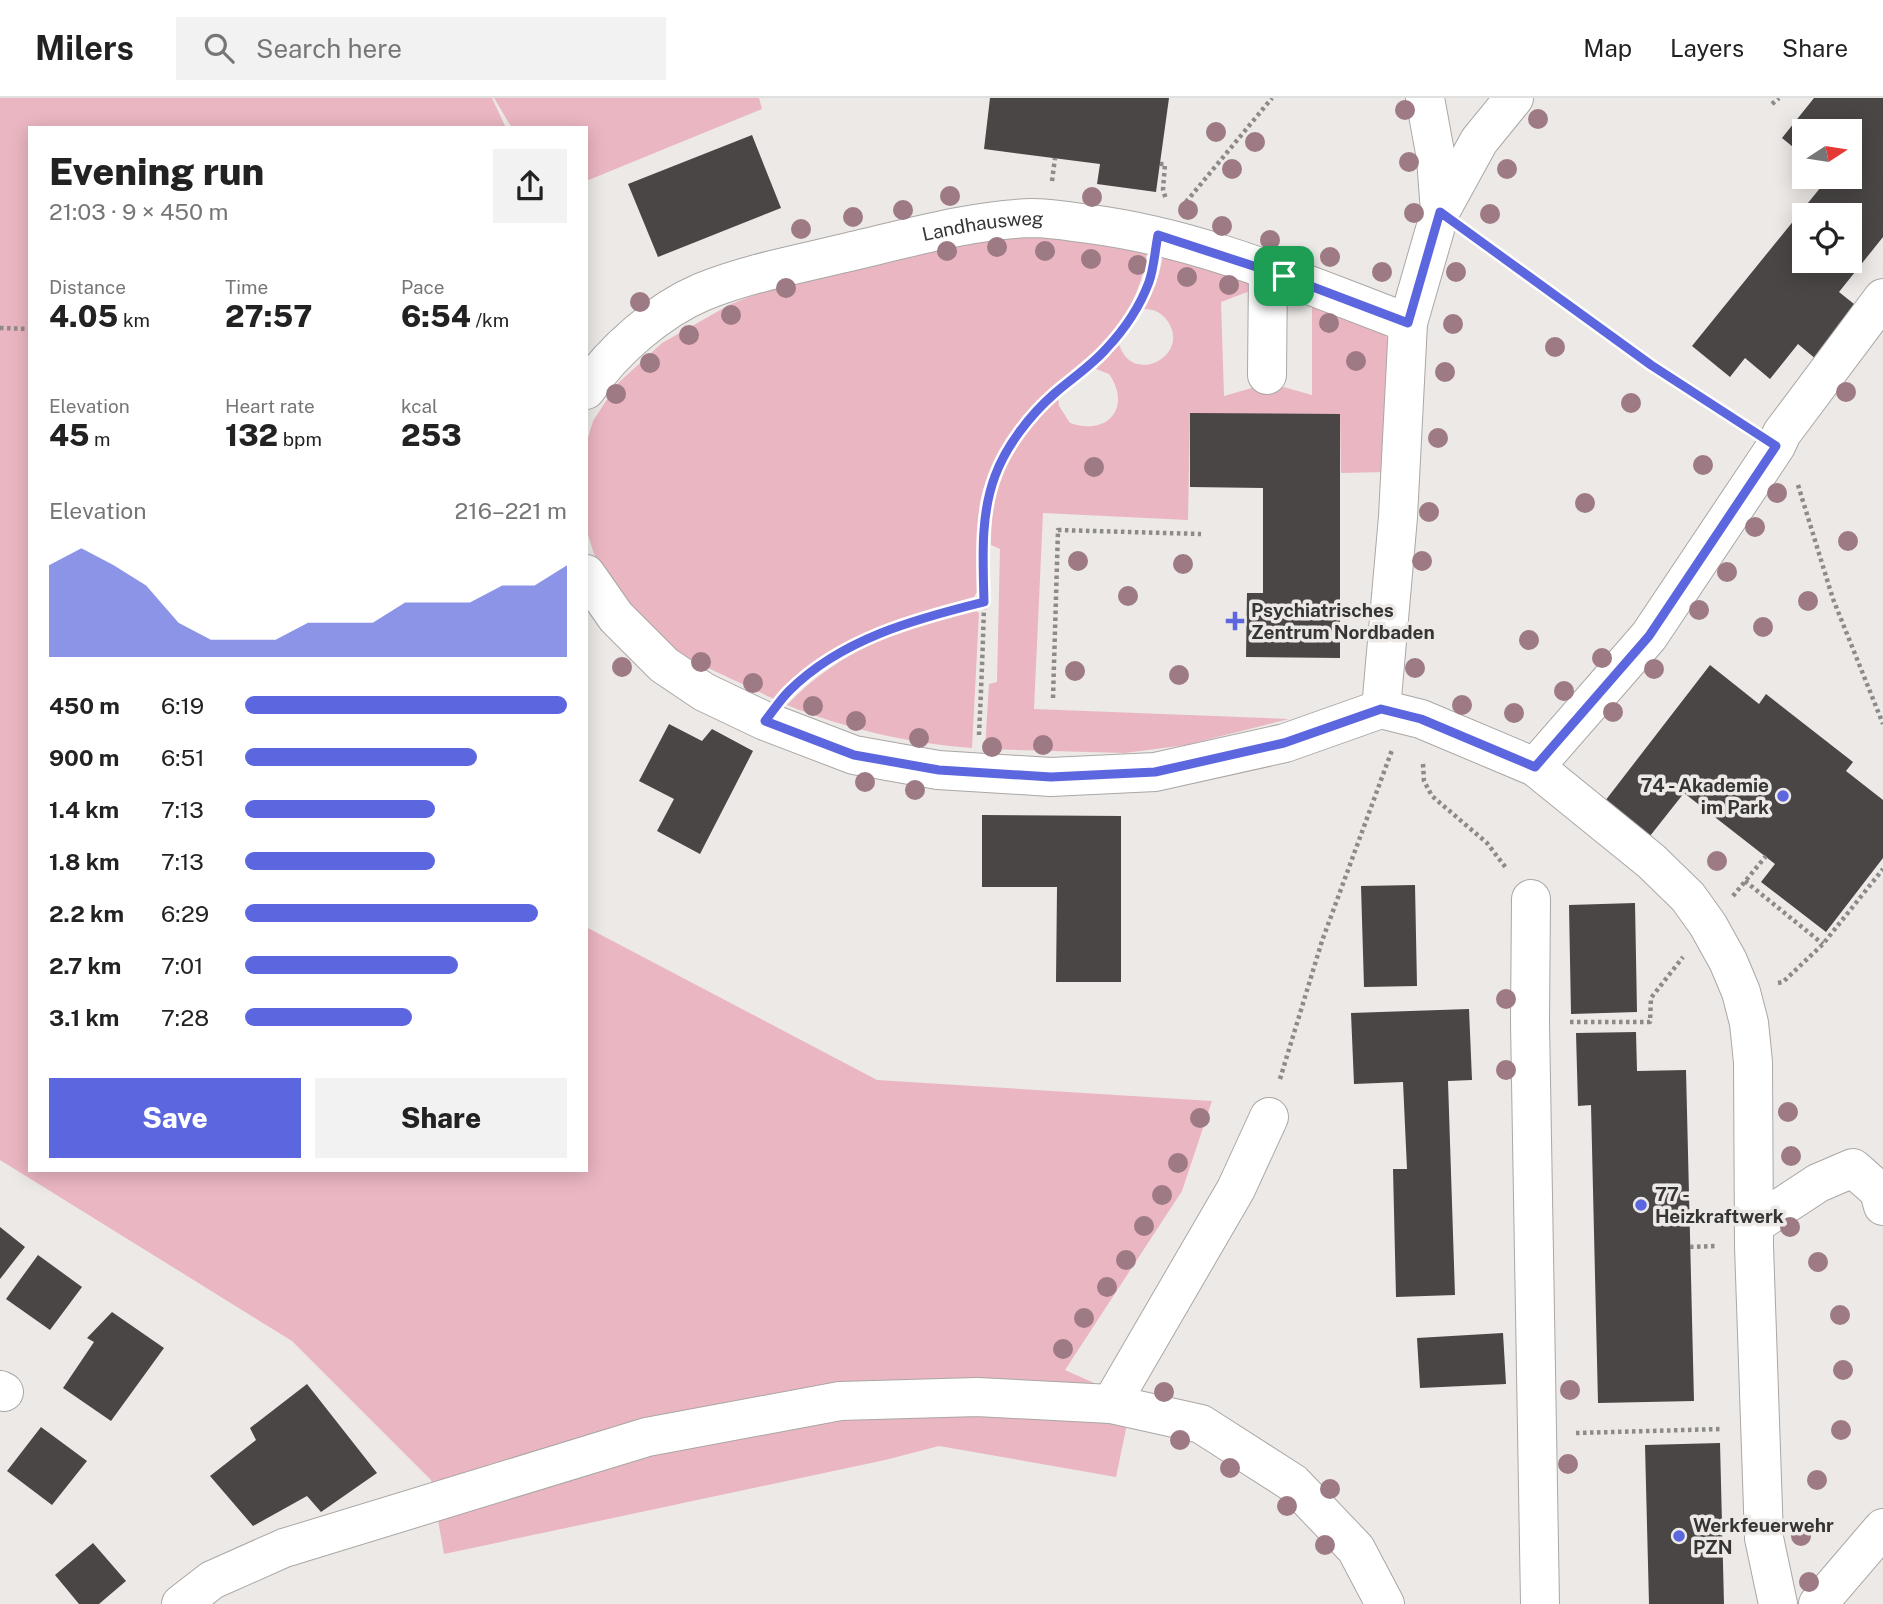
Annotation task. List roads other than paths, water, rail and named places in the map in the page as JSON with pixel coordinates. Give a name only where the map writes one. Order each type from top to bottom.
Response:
[{"type":"lane","points":[[1425,98],[1436,158],[1440,212]]},
{"type":"lane","points":[[1381,709],[1398,517],[1408,323],[1440,212],[1479,141],[1514,98]]},
{"type":"lane","name":"Landhausweg","points":[[588,387],[648,324],[701,293],[760,273],[983,223],[1034,218],[1158,235],[1268,271],[1408,323]]},
{"type":"lane","points":[[1268,271],[1268,375]]},
{"type":"lane","points":[[1535,767],[1649,636],[1779,439],[1883,298]]},
{"type":"lane","points":[[588,577],[616,617],[664,666],[704,692],[765,721],[854,755],[939,770],[1051,777],[1155,772],[1284,743],[1381,709],[1421,719],[1535,767],[1651,861],[1688,897],[1708,925],[1741,992],[1749,1023],[1753,1062],[1754,1226],[1764,1538],[1778,1604]]},
{"type":"lane","points":[[1531,899],[1530,1022],[1539,1604]]},
{"type":"lane","points":[[1111,1404],[1236,1189],[1269,1117]]},
{"type":"lane","points":[[1754,1226],[1818,1183],[1853,1168],[1879,1191],[1883,1206]]},
{"type":"lane","points":[[181,1604],[212,1580],[284,1548],[647,1437],[840,1401],[977,1397],[1111,1404],[1201,1424],[1293,1483],[1356,1549],[1385,1604]]},
{"type":"lane","points":[[1818,1604],[1883,1528]]},
{"type":"place","name":"Psychiatrisches Zentrum Nordbaden","points":[[1235,621]]},
{"type":"place","name":"74 - Akademie im Park","points":[[1783,796]]},
{"type":"place","name":"77 - Heizkraftwerk","points":[[1641,1205]]},
{"type":"place","name":"Werkfeuerwehr PZN","points":[[1679,1536]]}]
